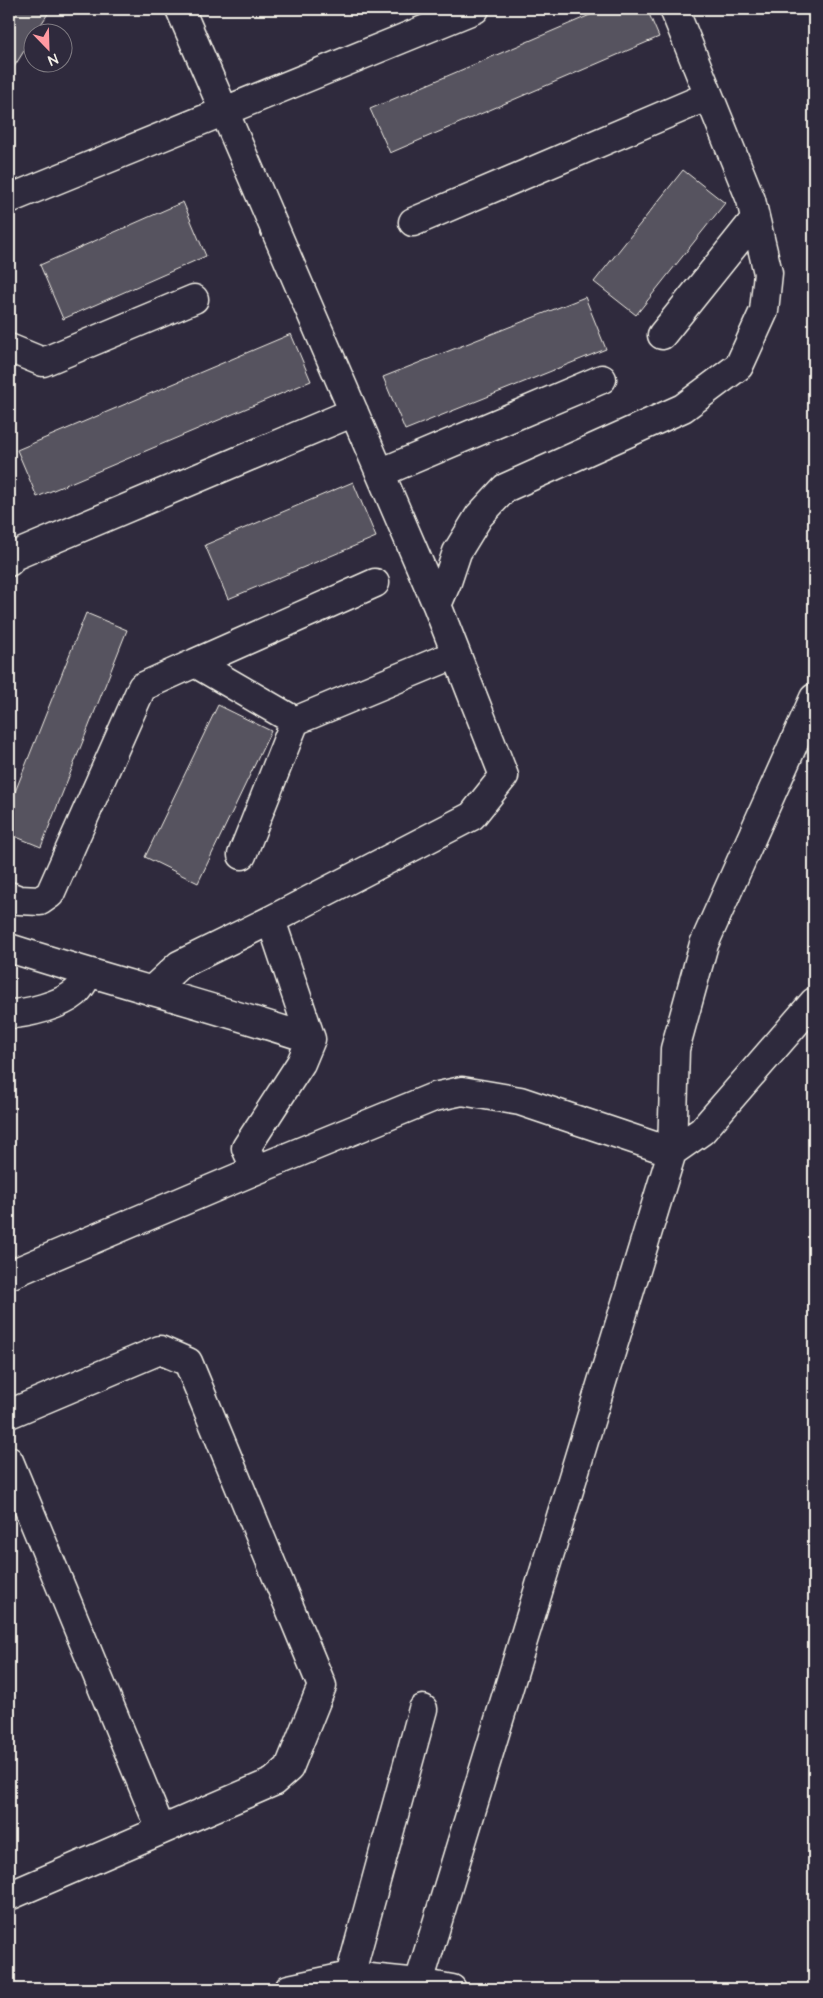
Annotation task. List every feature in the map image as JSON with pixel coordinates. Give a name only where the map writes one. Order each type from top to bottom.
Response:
[{"type":"street","points":[[151,990],[179,965],[271,920],[472,816],[504,776],[437,605],[180,9]]},
{"type":"street","points":[[9,198],[475,9]]},
{"type":"street","points":[[437,605],[448,582],[458,552],[479,516],[505,488],[683,408],[739,366],[764,312],[768,273],[751,200],[674,9]]},
{"type":"street","points":[[413,222],[709,96]]},
{"type":"street","points":[[662,335],[755,219]]},
{"type":"street","points":[[9,348],[43,362],[194,299]]},
{"type":"street","points":[[380,473],[602,379]]},
{"type":"street","points":[[9,562],[10,557],[354,412]]},
{"type":"street","points":[[9,896],[19,900],[40,901],[50,894],[142,687],[375,584]]},
{"type":"street","points":[[242,855],[295,721],[456,654]]},
{"type":"street","points":[[195,663],[295,721]]},
{"type":"street","points":[[418,1986],[672,1152],[675,1049],[704,944],[814,698]]},
{"type":"street","points":[[256,1170],[246,1148],[301,1063],[311,1039],[271,920]]},
{"type":"street","points":[[9,948],[88,973],[224,1011],[311,1039]]},
{"type":"street","points":[[9,1014],[16,1014],[54,1004],[76,992],[88,973]]},
{"type":"street","points":[[672,1152],[702,1131],[814,1002]]},
{"type":"street","points":[[9,1275],[434,1097],[462,1092],[520,1101],[672,1152]]},
{"type":"street","points":[[9,1414],[160,1350],[188,1362],[322,1686],[289,1768],[273,1782],[9,1896]]},
{"type":"street","points":[[9,1462],[161,1830]]},
{"type":"street","points":[[350,1976],[423,1709]]},
{"type":"street","points":[[289,1989],[318,1986],[350,1976],[452,1989]]},
{"type":"building","points":[[9,9],[51,9],[43,22],[22,22],[22,54],[9,75]]},
{"type":"building","points":[[604,9],[647,9],[659,37],[390,153],[370,109]]},
{"type":"building","points":[[683,170],[725,203],[636,315],[594,282]]},
{"type":"building","points":[[183,202],[206,256],[63,319],[40,265]]},
{"type":"building","points":[[585,297],[606,349],[405,430],[383,377]]},
{"type":"building","points":[[291,334],[311,381],[37,497],[17,450]]},
{"type":"building","points":[[353,482],[376,537],[228,599],[205,545]]},
{"type":"building","points":[[86,613],[127,630],[41,847],[9,834],[9,807]]},
{"type":"building","points":[[218,705],[271,731],[198,883],[145,857]]}]
